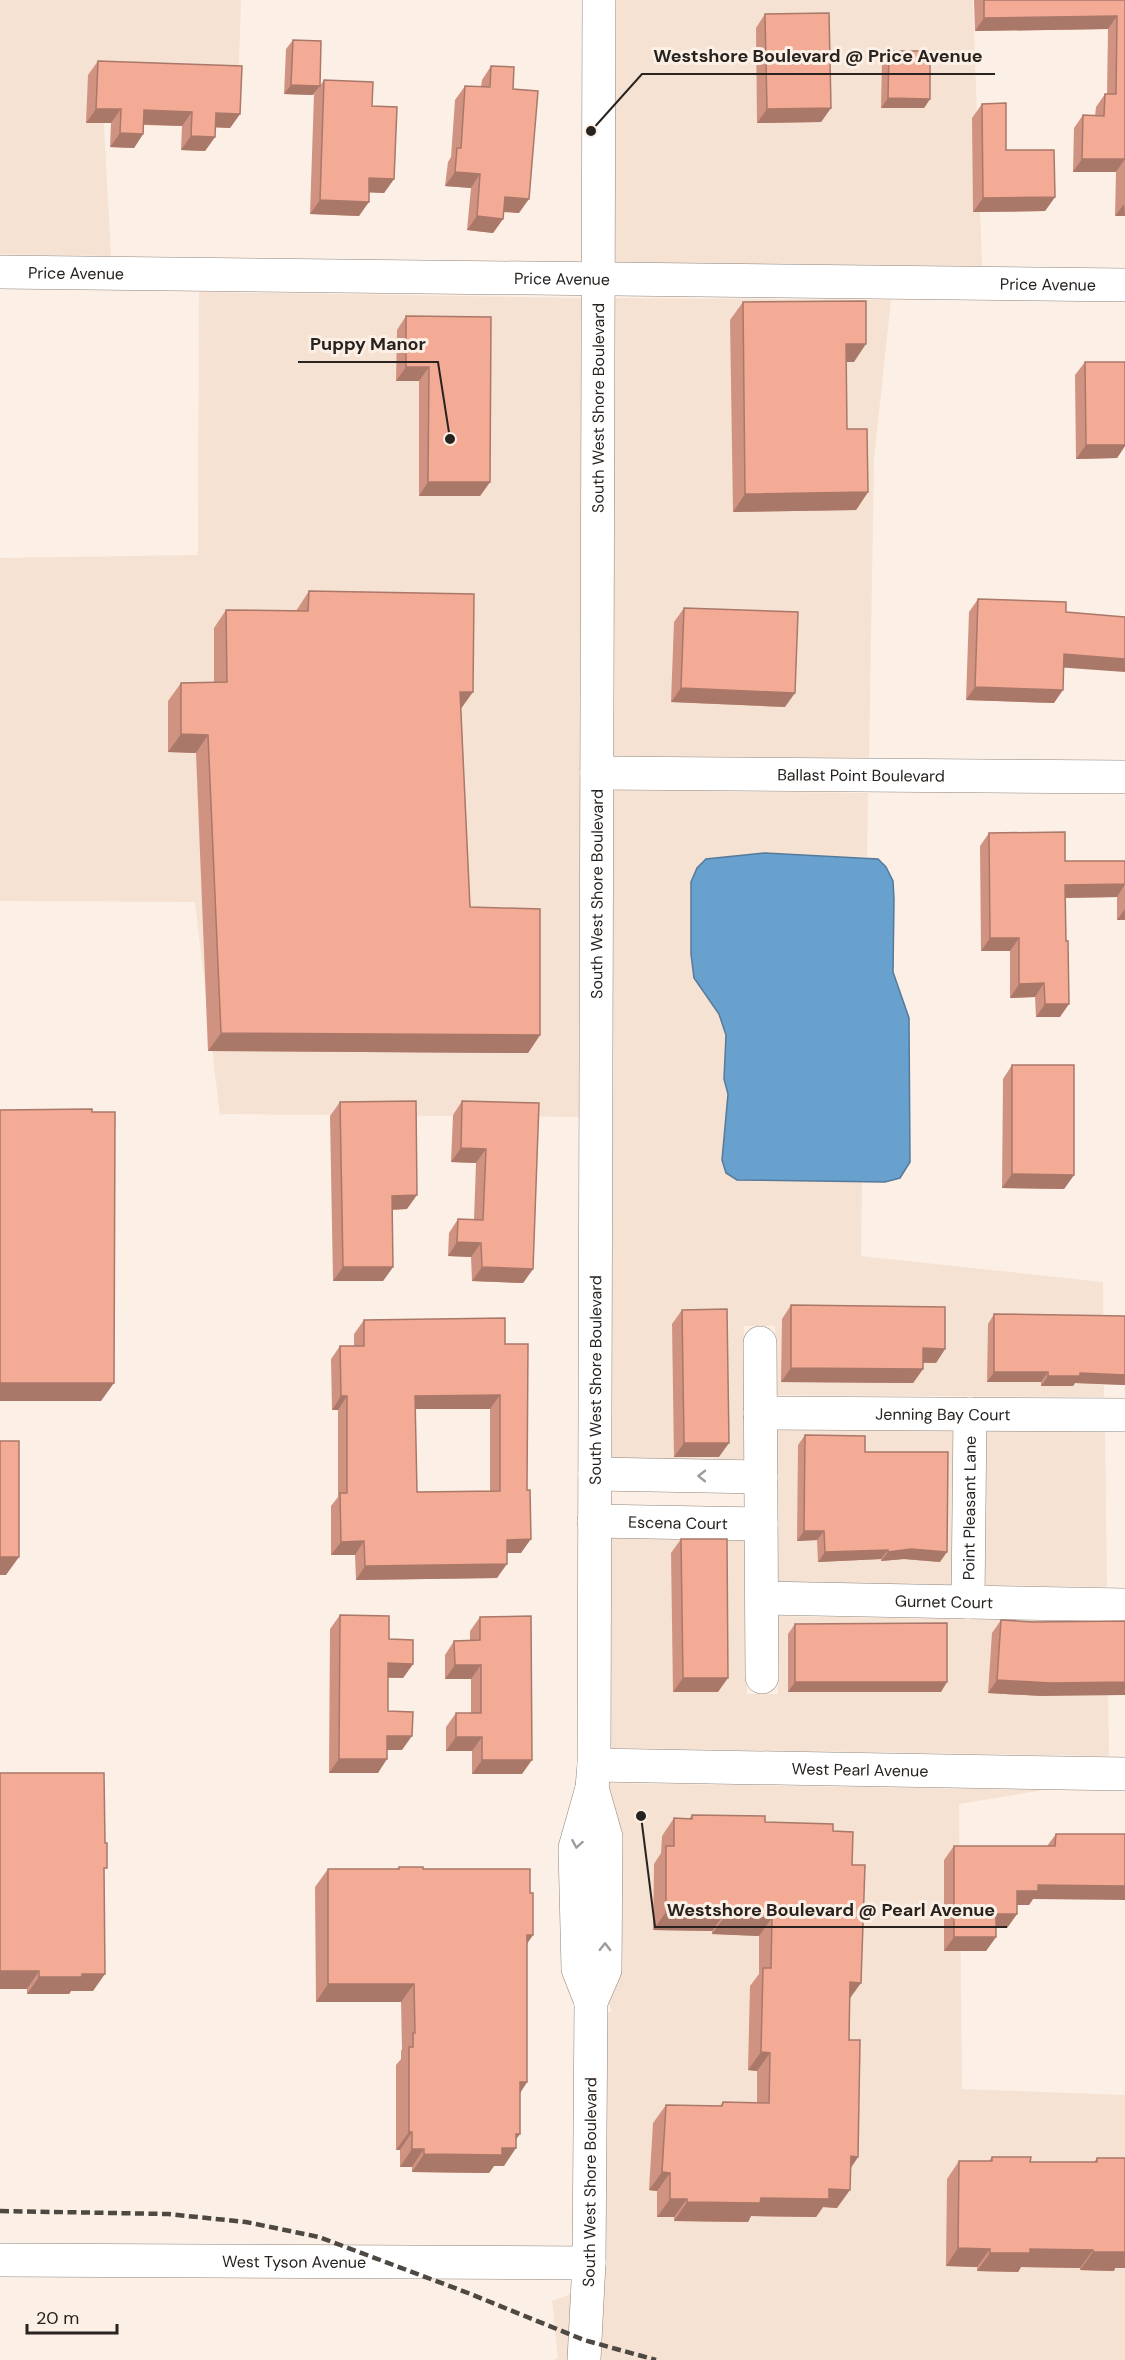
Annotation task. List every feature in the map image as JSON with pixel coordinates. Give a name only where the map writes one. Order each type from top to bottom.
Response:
[{"type":"street","name":"South West Shore Boulevard","points":[[584,2360],[589,2263],[591,2002],[605,1970],[606,1848],[606,1837],[593,1777],[599,0]]},
{"type":"street","name":"Price Avenue","points":[[0,272],[1125,285]]},
{"type":"street","name":"Ballast Point Boulevard","points":[[597,773],[1125,777]]},
{"type":"street","points":[[760,1343],[762,1677]]},
{"type":"street","name":"Jenning Bay Court","points":[[760,1413],[1125,1415]]},
{"type":"street","name":"Point Pleasant Lane","points":[[968,1602],[970,1414]]},
{"type":"street","points":[[595,1474],[761,1477]]},
{"type":"street","name":"Escena Court","points":[[594,1521],[761,1524]]},
{"type":"street","name":"Gurnet Court","points":[[762,1598],[1125,1605]]},
{"type":"street","name":"West Pearl Avenue","points":[[593,1777],[1125,1773]]},
{"type":"street","name":"West Tyson Avenue","points":[[0,2260],[589,2263]]},
{"type":"shaded area","points":[[0,0],[241,0],[238,89],[102,91],[111,256],[0,254]]},
{"type":"shaded area","points":[[614,0],[973,0],[982,266],[614,263]]},
{"type":"shaded area","points":[[199,292],[583,298],[581,1117],[235,1114],[221,1114],[220,1116],[195,902],[0,901],[0,558],[198,555]]},
{"type":"shaded area","points":[[614,298],[891,300],[874,458],[869,758],[613,756]]},
{"type":"shaded area","points":[[613,790],[868,793],[867,857],[765,853],[706,859],[691,954],[694,978],[719,1014],[726,1035],[724,1079],[728,1094],[722,1160],[779,1181],[862,1181],[861,1256],[1103,1282],[1104,1397],[776,1395],[775,1326],[744,1326],[745,1459],[610,1458]]},
{"type":"shaded area","points":[[776,1430],[955,1431],[953,1585],[777,1582]]},
{"type":"shaded area","points":[[986,1431],[1105,1432],[1107,1587],[984,1585]]},
{"type":"shaded area","points":[[610,1538],[746,1541],[747,1694],[778,1694],[777,1616],[1107,1622],[1109,1756],[609,1748]]},
{"type":"shaded area","points":[[610,1783],[1044,1790],[959,1804],[962,2089],[1125,2095],[1125,2360],[599,2360],[607,2013],[612,2011],[608,2002],[608,1788]]},
{"type":"shaded area","points":[[571,2294],[568,2360],[552,2360],[558,2358],[552,2301]]},
{"type":"water","points":[[765,853],[878,859],[886,867],[893,881],[893,972],[909,1018],[910,1162],[900,1178],[885,1182],[737,1180],[726,1173],[722,1160],[728,1094],[724,1079],[726,1035],[719,1014],[694,978],[691,954],[691,882],[697,868],[706,859]]},
{"type":"building","points":[[984,0],[1125,0],[1125,159],[1082,159],[1083,115],[1104,116],[1105,94],[1116,94],[1117,16],[984,18]]},
{"type":"building","points":[[829,13],[831,108],[767,109],[765,14]]},
{"type":"building","points":[[293,40],[321,41],[320,86],[291,85]]},
{"type":"building","points":[[889,51],[930,51],[930,99],[888,98]]},
{"type":"building","points":[[98,61],[242,66],[240,114],[216,113],[215,137],[191,136],[192,112],[144,110],[143,134],[120,133],[121,109],[96,109]]},
{"type":"building","points":[[491,66],[514,67],[513,89],[538,91],[529,199],[505,197],[503,219],[477,216],[480,174],[455,172],[457,148],[461,148],[465,86],[490,87]]},
{"type":"building","points":[[324,80],[373,82],[372,106],[397,107],[394,179],[369,178],[369,202],[320,200]]},
{"type":"building","points":[[1006,103],[1006,150],[1054,150],[1055,197],[983,198],[982,104]]},
{"type":"building","points":[[866,301],[866,344],[846,344],[847,429],[867,429],[868,492],[745,494],[743,302]]},
{"type":"building","points":[[406,316],[491,317],[490,482],[428,482],[429,367],[406,367]]},
{"type":"building","points":[[1085,362],[1125,362],[1125,445],[1086,445]]},
{"type":"building","points":[[309,591],[474,594],[473,692],[460,692],[470,907],[540,909],[540,1035],[221,1033],[208,735],[181,734],[181,683],[227,682],[226,610],[308,611]]},
{"type":"building","points":[[978,599],[1066,602],[1066,612],[1125,617],[1125,659],[1064,654],[1063,690],[975,687]]},
{"type":"building","points":[[684,608],[798,612],[795,693],[681,688]]},
{"type":"building","points":[[1065,832],[1065,861],[1125,861],[1125,884],[1065,885],[1069,1004],[1045,1004],[1044,983],[1019,984],[1019,938],[990,938],[989,833]]},
{"type":"building","points":[[1012,1065],[1074,1065],[1074,1175],[1012,1174]]},
{"type":"building","points":[[416,1101],[417,1195],[392,1196],[393,1267],[343,1267],[340,1102]]},
{"type":"building","points":[[462,1101],[539,1103],[533,1269],[482,1267],[481,1243],[457,1242],[458,1219],[483,1220],[486,1149],[461,1148]]},
{"type":"building","points":[[92,1109],[92,1112],[115,1112],[114,1383],[0,1383],[0,1110]]},
{"type":"building","points":[[791,1305],[945,1307],[945,1349],[923,1348],[923,1369],[791,1368]]},
{"type":"building","points":[[727,1309],[729,1443],[684,1443],[682,1310]]},
{"type":"building","points":[[994,1314],[1125,1316],[1125,1375],[1080,1373],[1080,1376],[1048,1376],[1048,1372],[994,1372]]},
{"type":"building","points":[[505,1318],[505,1344],[528,1344],[527,1490],[530,1490],[531,1539],[507,1540],[507,1564],[365,1566],[364,1541],[341,1542],[340,1493],[347,1493],[347,1396],[341,1396],[340,1346],[364,1346],[364,1320]],"holes":[[[500,1395],[500,1491],[417,1492],[415,1396]]]},
{"type":"building","points":[[805,1435],[865,1436],[865,1452],[948,1452],[947,1552],[911,1549],[888,1552],[888,1550],[825,1552],[824,1531],[804,1531]]},
{"type":"building","points":[[0,1441],[19,1441],[19,1557],[0,1557]]},
{"type":"building","points":[[681,1539],[727,1539],[728,1678],[683,1678]]},
{"type":"building","points":[[340,1615],[389,1616],[389,1639],[413,1640],[413,1664],[388,1663],[388,1711],[413,1712],[412,1736],[387,1736],[387,1759],[339,1759]]},
{"type":"building","points":[[531,1616],[532,1760],[482,1760],[482,1737],[456,1737],[456,1713],[481,1713],[481,1665],[455,1665],[454,1641],[480,1640],[480,1617]]},
{"type":"building","points":[[1001,1620],[1125,1621],[1125,1682],[1051,1683],[997,1680]]},
{"type":"building","points":[[947,1623],[947,1682],[795,1682],[795,1624]]},
{"type":"building","points":[[0,1773],[104,1773],[105,1843],[107,1843],[107,1868],[104,1868],[105,1974],[82,1974],[82,1977],[39,1977],[39,1971],[0,1971]]},
{"type":"building","points":[[692,1815],[765,1816],[765,1822],[833,1824],[833,1831],[853,1832],[852,1865],[865,1865],[861,1983],[850,1982],[849,2040],[860,2040],[858,2157],[851,2156],[850,2190],[829,2189],[829,2199],[761,2198],[760,2203],[687,2202],[687,2199],[670,2199],[670,2173],[662,2172],[666,2105],[722,2106],[723,2102],[769,2103],[770,2053],[761,2052],[763,1968],[771,1968],[772,1918],[725,1916],[725,1913],[666,1912],[666,1846],[674,1846],[674,1818],[692,1819]]},
{"type":"building","points":[[1056,1834],[1125,1834],[1125,1886],[1038,1885],[1038,1891],[1017,1891],[1017,1914],[996,1914],[996,1937],[954,1937],[954,1846],[1055,1846]]},
{"type":"building","points":[[399,1867],[530,1869],[530,1893],[533,1893],[533,1935],[527,1935],[527,2082],[520,2082],[520,2134],[516,2134],[516,2148],[502,2148],[502,2155],[424,2154],[424,2149],[412,2149],[412,2132],[409,2132],[409,2047],[413,2047],[413,2033],[415,2033],[414,1984],[328,1984],[328,1869],[399,1869]]},
{"type":"building","points":[[992,2157],[1031,2157],[1030,2162],[1097,2162],[1097,2158],[1125,2158],[1125,2252],[1030,2249],[1030,2253],[990,2253],[990,2249],[958,2248],[959,2161],[992,2161]]},
{"type":"railway","points":[[0,2211],[168,2214],[246,2222],[319,2237],[584,2340],[656,2360]]},
{"type":"place","name":"Westshore Boulevard @ Price Avenue","points":[[591,131]]},
{"type":"place","name":"Puppy Manor","points":[[450,439]]},
{"type":"place","name":"Westshore Boulevard @ Pearl Avenue","points":[[641,1816]]}]
